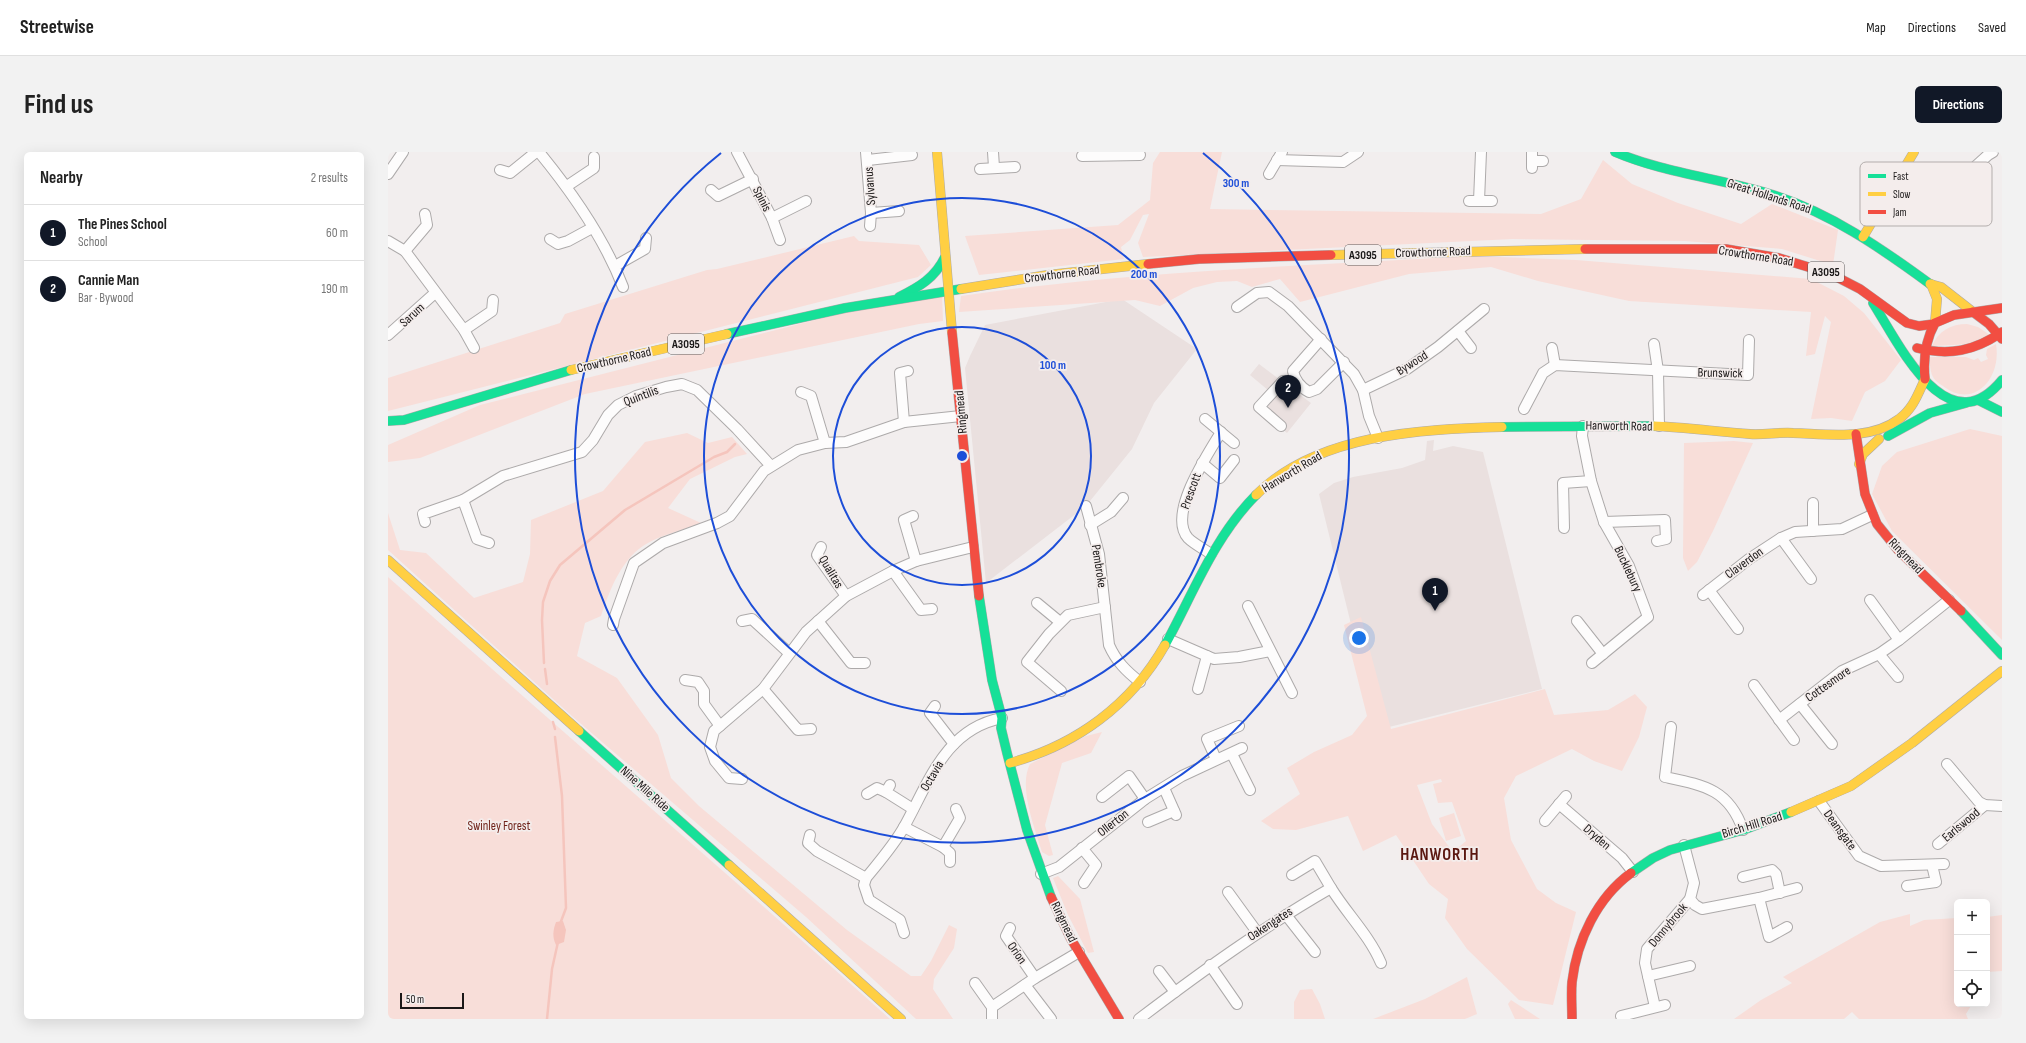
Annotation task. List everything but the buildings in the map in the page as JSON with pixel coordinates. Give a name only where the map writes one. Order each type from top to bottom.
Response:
[{"type":"street","points":[[388,174],[403,152]]},
{"type":"street","points":[[500,170],[510,173],[536,152]]},
{"type":"street","points":[[539,152],[567,186],[615,266],[623,287]]},
{"type":"street","name":"Spinis","points":[[737,152],[753,179],[772,218],[780,240]]},
{"type":"street","name":"Ringmead","points":[[937,152],[945,257],[973,547],[979,601],[992,680],[1002,718],[1001,728],[1013,763],[1018,802],[1025,818],[1041,874],[1064,927],[1119,1019]]},
{"type":"street","points":[[993,152],[994,168]]},
{"type":"street","points":[[1269,174],[1280,156],[1343,162],[1358,152]]},
{"type":"street","points":[[1481,152],[1474,201],[1492,201]]},
{"type":"street","name":"Great Hollands Road","points":[[1615,152],[1652,167],[1742,185],[1814,210],[1863,237],[1931,284],[1941,287],[1985,320],[2001,335]]},
{"type":"street","points":[[1908,162],[1914,152]]},
{"type":"street","points":[[1980,162],[1993,152]]},
{"type":"street","points":[[1082,156],[1121,153],[1140,155]]},
{"type":"street","name":"Sylvanus","points":[[870,226],[871,213],[867,156],[912,155]]},
{"type":"street","points":[[567,186],[594,168],[594,157]]},
{"type":"street","points":[[1532,160],[1543,161]]},
{"type":"street","points":[[980,168],[1015,167]]},
{"type":"street","name":"Spinis","points":[[711,190],[718,196],[753,179]]},
{"type":"street","name":"Spinis","points":[[772,218],[806,200]]},
{"type":"street","name":"Sylvanus","points":[[871,213],[899,211]]},
{"type":"street","points":[[405,252],[427,225],[425,214]]},
{"type":"street","points":[[1863,237],[1870,226]]},
{"type":"street","points":[[550,239],[558,244],[568,241],[592,228]]},
{"type":"street","points":[[615,266],[645,248],[646,238]]},
{"type":"street","name":"Sarum","points":[[388,241],[405,252],[464,330],[474,348]]},
{"type":"street","name":"Crowthorne Road","points":[[388,429],[404,420],[582,367],[793,318],[896,298],[1048,275],[1199,259],[1488,251],[1679,248],[1726,250],[1792,261],[1840,278],[1908,323],[1919,326],[1934,323]]},
{"type":"street","points":[[896,298],[923,285],[932,278],[945,257]]},
{"type":"street","points":[[1925,379],[1926,351],[1934,323],[1937,299],[1931,284]]},
{"type":"street","points":[[1237,307],[1257,293],[1270,292],[1288,306],[1354,374],[1363,390],[1369,416],[1378,438]]},
{"type":"street","name":"Sarum","points":[[388,336],[435,293]]},
{"type":"street","name":"Crowthorne Road","points":[[1869,297],[1888,328],[1925,379],[1942,396],[1951,400],[1966,403]]},
{"type":"street","points":[[464,330],[492,311],[493,300]]},
{"type":"street","points":[[1934,323],[1949,316],[2002,308]]},
{"type":"street","name":"Bywood","points":[[1363,390],[1407,369],[1458,331],[1484,309]]},
{"type":"street","name":"Crowthorne Road","points":[[1888,328],[1904,341],[1926,351]]},
{"type":"street","points":[[1458,331],[1471,348]]},
{"type":"street","name":"A3095","points":[[1926,351],[1943,353],[1964,351],[1983,345],[2001,335]]},
{"type":"street","points":[[1321,339],[1293,371],[1294,378],[1301,387],[1309,392],[1317,389],[1344,362]]},
{"type":"street","name":"Brunswick","points":[[1555,365],[1748,375],[1749,340]]},
{"type":"street","points":[[1654,344],[1658,371],[1659,426]]},
{"type":"street","points":[[1524,409],[1543,372],[1555,365],[1552,348]]},
{"type":"street","points":[[904,422],[900,373],[908,371]]},
{"type":"street","name":"Hanworth Road","points":[[1857,438],[1881,428],[1904,415],[1915,403],[1925,379]]},
{"type":"street","name":"Hanworth Road","points":[[1013,763],[1043,754],[1074,740],[1107,716],[1123,701],[1140,682],[1153,664],[1168,639],[1211,554],[1236,516],[1270,483],[1322,453],[1378,438],[1476,427],[1659,426],[1752,434],[1765,432],[1879,439],[1894,433],[1930,413],[1978,400],[1994,391],[2002,380]]},
{"type":"street","points":[[1281,426],[1259,407],[1283,381]]},
{"type":"street","name":"Quintilis","points":[[425,522],[423,514],[463,500],[503,476],[582,452],[594,440],[608,415],[618,405],[636,396],[682,384],[697,390],[737,429],[771,466]]},
{"type":"street","points":[[801,392],[811,396],[825,443]]},
{"type":"street","points":[[1978,400],[2002,412]]},
{"type":"street","points":[[614,625],[614,619],[634,563],[663,543],[717,523],[730,516],[764,471],[771,466],[798,450],[825,443],[846,442],[904,422],[961,416]]},
{"type":"street","points":[[1205,419],[1234,443]]},
{"type":"street","name":"Crowthorne Road","points":[[388,421],[404,420]]},
{"type":"street","name":"Bucklebury","points":[[1583,426],[1582,436],[1591,481],[1604,522],[1630,566],[1650,620],[1603,654],[1592,664]]},
{"type":"street","name":"Prescott","points":[[1211,554],[1188,538],[1182,518],[1189,490],[1202,463],[1221,432]]},
{"type":"street","name":"Ringmead","points":[[1857,438],[1863,487],[1872,515],[1890,540],[2002,655]]},
{"type":"street","points":[[1859,464],[1863,454],[1879,439]]},
{"type":"street","name":"Prescott","points":[[1202,463],[1220,478],[1234,460]]},
{"type":"street","points":[[1564,528],[1562,483],[1591,481]]},
{"type":"street","points":[[1090,525],[1111,512],[1123,498]]},
{"type":"street","points":[[463,500],[477,539],[489,543]]},
{"type":"street","points":[[1813,503],[1813,530]]},
{"type":"street","name":"Pembroke","points":[[1086,506],[1099,554],[1106,631],[1115,658],[1127,672],[1140,682]]},
{"type":"street","name":"Claverdon","points":[[1738,629],[1706,592],[1749,559],[1781,538],[1795,532],[1842,529],[1872,515]]},
{"type":"street","points":[[913,516],[904,520],[916,561]]},
{"type":"street","points":[[1604,522],[1665,520],[1666,539],[1657,541]]},
{"type":"street","points":[[1781,538],[1811,579]]},
{"type":"street","name":"Qualitas","points":[[821,547],[817,555],[846,596]]},
{"type":"street","name":"Qualitas","points":[[742,779],[729,778],[715,761],[710,747],[714,731],[763,689],[806,632],[846,596],[893,571],[916,561],[973,547]]},
{"type":"street","name":"Nine Mile Ride","points":[[388,560],[901,1019]]},
{"type":"street","points":[[893,571],[921,610],[932,609]]},
{"type":"street","points":[[1870,600],[1899,640]]},
{"type":"street","name":"Cottesmore","points":[[1779,720],[1842,671],[1879,654],[1899,640],[1949,600]]},
{"type":"street","points":[[1037,604],[1060,622]]},
{"type":"street","points":[[1248,606],[1292,693]]},
{"type":"street","name":"Pembroke","points":[[1061,691],[1027,662],[1060,622],[1068,615],[1105,607]]},
{"type":"street","points":[[742,621],[752,618],[789,653]]},
{"type":"street","points":[[818,621],[851,663],[865,662]]},
{"type":"street","points":[[1577,621],[1603,654]]},
{"type":"street","points":[[1168,639],[1214,659],[1239,658],[1270,651]]},
{"type":"street","points":[[1879,654],[1898,677]]},
{"type":"street","points":[[1198,689],[1207,656]]},
{"type":"street","name":"Birch Hill Road","points":[[1572,1019],[1572,982],[1583,935],[1602,902],[1618,883],[1652,858],[1684,845],[1743,830],[1819,801],[1851,786],[1912,743],[2002,671]]},
{"type":"street","points":[[685,680],[698,682],[704,691],[704,704],[720,726]]},
{"type":"street","points":[[1754,685],[1794,740]]},
{"type":"street","points":[[763,689],[798,730],[811,729]]},
{"type":"street","points":[[1800,704],[1832,744]]},
{"type":"street","points":[[935,706],[930,714],[954,744]]},
{"type":"street","name":"Octavia","points":[[866,878],[904,827],[931,775],[954,744],[980,724],[1002,718]]},
{"type":"street","points":[[1216,759],[1207,739],[1239,726]]},
{"type":"street","points":[[1671,727],[1660,776],[1703,785],[1728,801],[1737,813],[1743,830]]},
{"type":"street","name":"Ollerton","points":[[1041,874],[1059,866],[1145,799],[1216,759],[1232,754],[1242,748]]},
{"type":"street","points":[[1232,754],[1250,790]]},
{"type":"street","name":"Earlswood","points":[[1946,764],[1979,802],[1985,805],[2002,806]]},
{"type":"street","name":"Ollerton","points":[[1102,797],[1126,773],[1145,799]]},
{"type":"street","points":[[868,794],[877,788],[888,789],[913,809]]},
{"type":"street","name":"Ollerton","points":[[1148,822],[1175,813],[1164,788]]},
{"type":"street","points":[[1545,821],[1566,796]]},
{"type":"street","name":"Deansgate","points":[[1819,801],[1859,856],[1881,866],[1944,864]]},
{"type":"street","name":"Dryden","points":[[1559,804],[1622,858],[1633,872]]},
{"type":"street","name":"Earlswood","points":[[1938,844],[1985,805]]},
{"type":"street","points":[[943,847],[960,818],[956,809]]},
{"type":"street","points":[[904,827],[943,847],[950,853],[950,862]]},
{"type":"street","points":[[810,835],[808,844],[817,851],[866,878],[864,886],[869,900],[900,920],[904,933]]},
{"type":"street","name":"Donnybrook","points":[[1655,1007],[1645,963],[1647,949],[1690,898],[1694,883],[1684,845]]},
{"type":"street","points":[[1082,848],[1096,864],[1084,883]]},
{"type":"street","points":[[1292,875],[1315,861],[1342,906],[1373,945],[1381,964]]},
{"type":"street","points":[[1907,886],[1936,882],[1932,865]]},
{"type":"street","points":[[1744,877],[1772,870],[1776,874],[1780,893]]},
{"type":"street","name":"Oakengates","points":[[1139,1019],[1210,965],[1257,932],[1331,888]]},
{"type":"street","name":"Donnybrook","points":[[1690,898],[1695,905],[1702,909],[1759,898],[1797,888]]},
{"type":"street","points":[[1228,892],[1257,932]]},
{"type":"street","points":[[1759,898],[1767,938],[1787,927]]},
{"type":"street","points":[[1286,915],[1314,952]]},
{"type":"street","name":"Orion","points":[[1010,928],[1006,936],[1010,944],[1035,978]]},
{"type":"street","name":"Orion","points":[[992,1007],[1035,978],[1079,952]]},
{"type":"street","points":[[1210,965],[1238,1004]]},
{"type":"street","points":[[1648,976],[1690,966]]},
{"type":"street","points":[[1159,971],[1175,992]]},
{"type":"street","points":[[975,984],[992,1007],[992,1019]]},
{"type":"street","points":[[1025,985],[1051,1019]]},
{"type":"street","points":[[1621,1016],[1665,1005]]},
{"type":"shaded area","points":[[1122,299],[1197,349],[1154,403],[1132,449],[1086,506],[986,583],[965,368],[970,356],[985,325]]},
{"type":"shaded area","points":[[1259,364],[1311,403],[1287,433],[1256,407],[1269,391],[1250,375]]},
{"type":"shaded area","points":[[1434,440],[1433,451],[1453,446],[1483,452],[1542,689],[1377,730],[1319,494],[1334,483],[1353,477],[1402,468],[1425,460],[1427,441]]},
{"type":"shaded area","points":[[563,921],[566,930],[564,942],[556,945],[553,936],[555,925],[556,922]]},
{"type":"green space","points":[[1160,152],[1222,152],[1210,209],[1541,214],[1581,199],[1603,160],[1632,184],[1678,203],[1741,224],[1772,204],[1838,230],[1833,265],[1782,249],[1685,241],[1513,239],[1143,257],[1138,243],[1149,214],[1143,215],[1130,240],[1121,247],[1124,259],[979,275],[965,236],[1118,225],[1150,200],[1153,163]]},
{"type":"green space","points":[[854,236],[859,241],[919,245],[931,265],[918,277],[388,411],[388,378],[560,323],[565,314],[707,270],[717,269]]},
{"type":"green space","points":[[1472,256],[1576,260],[1811,279],[1844,296],[1864,313],[1901,360],[1885,381],[1865,392],[1852,421],[1831,418],[1811,419],[1831,322],[1825,316],[1815,354],[1806,356],[1811,312],[1629,301],[1538,281],[1491,267],[1409,274],[1300,302],[1280,279],[1252,287],[1237,281],[1217,282],[1193,288],[1160,306],[1135,300],[959,312],[961,296],[1088,281],[1216,270]]},
{"type":"green space","points":[[942,294],[943,321],[919,324],[585,394],[420,458],[388,462],[388,445],[480,405],[871,306]]},
{"type":"green space","points":[[1967,324],[1978,327],[1990,335],[1972,344],[1932,346],[1941,332],[1956,325]]},
{"type":"green space","points":[[1996,344],[1997,357],[1990,379],[1983,387],[1975,392],[1965,394],[1954,393],[1939,384],[1933,377],[1929,357],[1966,357],[1974,360],[1978,358],[1981,362],[1988,359],[1986,355],[1987,349]]},
{"type":"green space","points":[[1970,429],[2002,436],[2002,640],[1892,531],[1872,494],[1882,466],[1897,452]]},
{"type":"green space","points":[[687,433],[708,443],[732,437],[747,454],[735,457],[690,479],[668,508],[701,523],[654,540],[639,549],[631,557],[618,575],[608,595],[601,616],[585,623],[577,656],[617,678],[658,735],[671,778],[699,806],[847,930],[911,976],[921,976],[931,961],[949,925],[957,929],[954,948],[934,979],[933,989],[953,1019],[916,1019],[806,917],[573,717],[388,550],[388,513],[400,550],[426,553],[474,598],[523,582],[530,554],[531,520],[603,491],[645,442]]},
{"type":"green space","points":[[1734,441],[1753,443],[1713,531],[1697,562],[1688,571],[1683,558],[1684,443]]},
{"type":"green space","name":"Swinley Forest","points":[[388,577],[765,908],[890,1019],[388,1019]]},
{"type":"green space","points":[[1361,617],[1391,729],[1545,689],[1554,715],[1608,710],[1635,694],[1647,707],[1639,737],[1622,771],[1594,761],[1572,749],[1516,776],[1504,798],[1511,840],[1537,889],[1556,903],[1576,912],[1553,1005],[1519,1000],[1467,949],[1445,918],[1448,899],[1429,884],[1396,835],[1363,851],[1348,816],[1296,830],[1273,829],[1261,821],[1300,794],[1287,768],[1314,752],[1352,735],[1367,716],[1344,625]],"holes":[[[1441,779],[1442,782],[1433,784],[1438,803],[1452,802],[1466,841],[1453,852],[1432,824],[1417,785]]]},
{"type":"green space","points":[[1102,732],[1091,753],[1062,763],[1045,825],[1053,855],[1049,856],[1042,852],[1029,808],[1026,784],[1030,764],[1086,736]]},
{"type":"green space","points":[[1454,813],[1461,836],[1446,841],[1439,818]]},
{"type":"green space","points":[[1058,876],[1080,899],[1094,952],[1088,953],[1068,915],[1053,878]]},
{"type":"green space","points":[[1910,914],[1910,926],[1924,920],[1954,918],[1954,1007],[1970,1007],[1966,1014],[1968,1019],[1859,1019],[1852,1012],[1844,1019],[1734,1019],[1761,1000],[1792,983],[1783,977],[1880,922]]},
{"type":"green space","points":[[2002,915],[2002,971],[1990,972],[1990,917]]},
{"type":"green space","points":[[1467,977],[1477,1014],[1465,1019],[1373,1019],[1425,999]]},
{"type":"green space","points":[[1312,989],[1320,1004],[1325,1019],[1294,1019],[1294,1002],[1300,990]]},
{"type":"green space","points":[[1511,1000],[1540,1019],[1515,1019],[1508,1004]]},
{"type":"waterway","points":[[544,663],[542,620],[543,602],[550,581],[560,565],[625,510],[714,457],[727,452],[735,444]]},
{"type":"waterway","points":[[545,669],[547,684]]},
{"type":"waterway","points":[[553,722],[555,729]]},
{"type":"waterway","points":[[555,737],[562,796],[566,908],[560,924]]},
{"type":"waterway","points":[[547,1019],[552,969],[558,942]]},
{"type":"traffic: fast","points":[[1615,152],[1653,165],[1751,188],[1792,202],[1854,232],[1893,257],[1930,284]]},
{"type":"traffic: fast","points":[[899,297],[926,281],[936,271],[945,257]]},
{"type":"traffic: fast","points":[[727,334],[845,308],[961,289]]},
{"type":"traffic: fast","points":[[1873,303],[1896,342],[1911,363],[1927,382],[1944,396],[1962,402],[1982,398],[2002,380]]},
{"type":"traffic: fast","points":[[388,421],[404,420],[571,370]]},
{"type":"traffic: fast","points":[[1978,400],[2002,412]]},
{"type":"traffic: fast","points":[[1888,436],[1930,413],[1966,403]]},
{"type":"traffic: fast","points":[[1502,427],[1653,426]]},
{"type":"traffic: fast","points":[[1165,645],[1216,547],[1241,511],[1256,495]]},
{"type":"traffic: fast","points":[[979,596],[992,680],[1002,718],[1001,728],[1027,830],[1051,897]]},
{"type":"traffic: fast","points":[[1961,611],[2002,655]]},
{"type":"traffic: fast","points":[[579,731],[729,865]]},
{"type":"traffic: fast","points":[[1631,873],[1653,858],[1670,850],[1743,830],[1791,812]]},
{"type":"traffic: slow","points":[[937,152],[952,332]]},
{"type":"traffic: slow","points":[[1908,162],[1914,152]]},
{"type":"traffic: slow","points":[[1863,237],[1870,226]]},
{"type":"traffic: slow","points":[[1331,255],[1585,249]]},
{"type":"traffic: slow","points":[[961,289],[1048,275],[1148,264]]},
{"type":"traffic: slow","points":[[1930,284],[1941,287],[1973,312]]},
{"type":"traffic: slow","points":[[1931,284],[1937,299],[1935,323]]},
{"type":"traffic: slow","points":[[571,370],[727,334]]},
{"type":"traffic: slow","points":[[1653,426],[1755,434],[1788,433],[1848,435],[1875,431],[1888,426],[1908,411],[1915,401],[1925,379]]},
{"type":"traffic: slow","points":[[1256,495],[1281,475],[1309,459],[1339,447],[1405,433],[1502,427]]},
{"type":"traffic: slow","points":[[1859,464],[1863,454],[1879,439]]},
{"type":"traffic: slow","points":[[388,560],[579,731]]},
{"type":"traffic: slow","points":[[1010,763],[1057,745],[1079,734],[1100,720],[1136,686],[1151,667],[1165,645]]},
{"type":"traffic: slow","points":[[1791,812],[1851,786],[1912,743],[2002,671]]},
{"type":"traffic: slow","points":[[729,865],[901,1019]]},
{"type":"traffic: jam","points":[[1585,249],[1726,249],[1779,258],[1831,274],[1860,289],[1907,323],[1919,326],[1934,324]]},
{"type":"traffic: jam","points":[[1148,264],[1199,259],[1331,255]]},
{"type":"traffic: jam","points":[[1925,379],[1924,364],[1927,343],[1935,323],[1954,315],[2002,308]]},
{"type":"traffic: jam","points":[[1973,312],[1989,324],[2002,339]]},
{"type":"traffic: jam","points":[[952,332],[979,596]]},
{"type":"traffic: jam","points":[[1917,348],[1940,352],[1972,348],[2002,332]]},
{"type":"traffic: jam","points":[[1856,434],[1865,494],[1877,524],[1898,550],[1961,611]]},
{"type":"traffic: jam","points":[[1572,1019],[1572,982],[1584,936],[1599,907],[1619,883],[1631,873]]},
{"type":"traffic: jam","points":[[1051,897],[1071,939],[1119,1019]]},
{"type":"place","name":"Cannie Man","points":[[1288,408]]},
{"type":"place","name":"The Pines School","points":[[1435,611]]},
{"type":"district","name":"HANWORTH","points":[[1440,855]]}]
